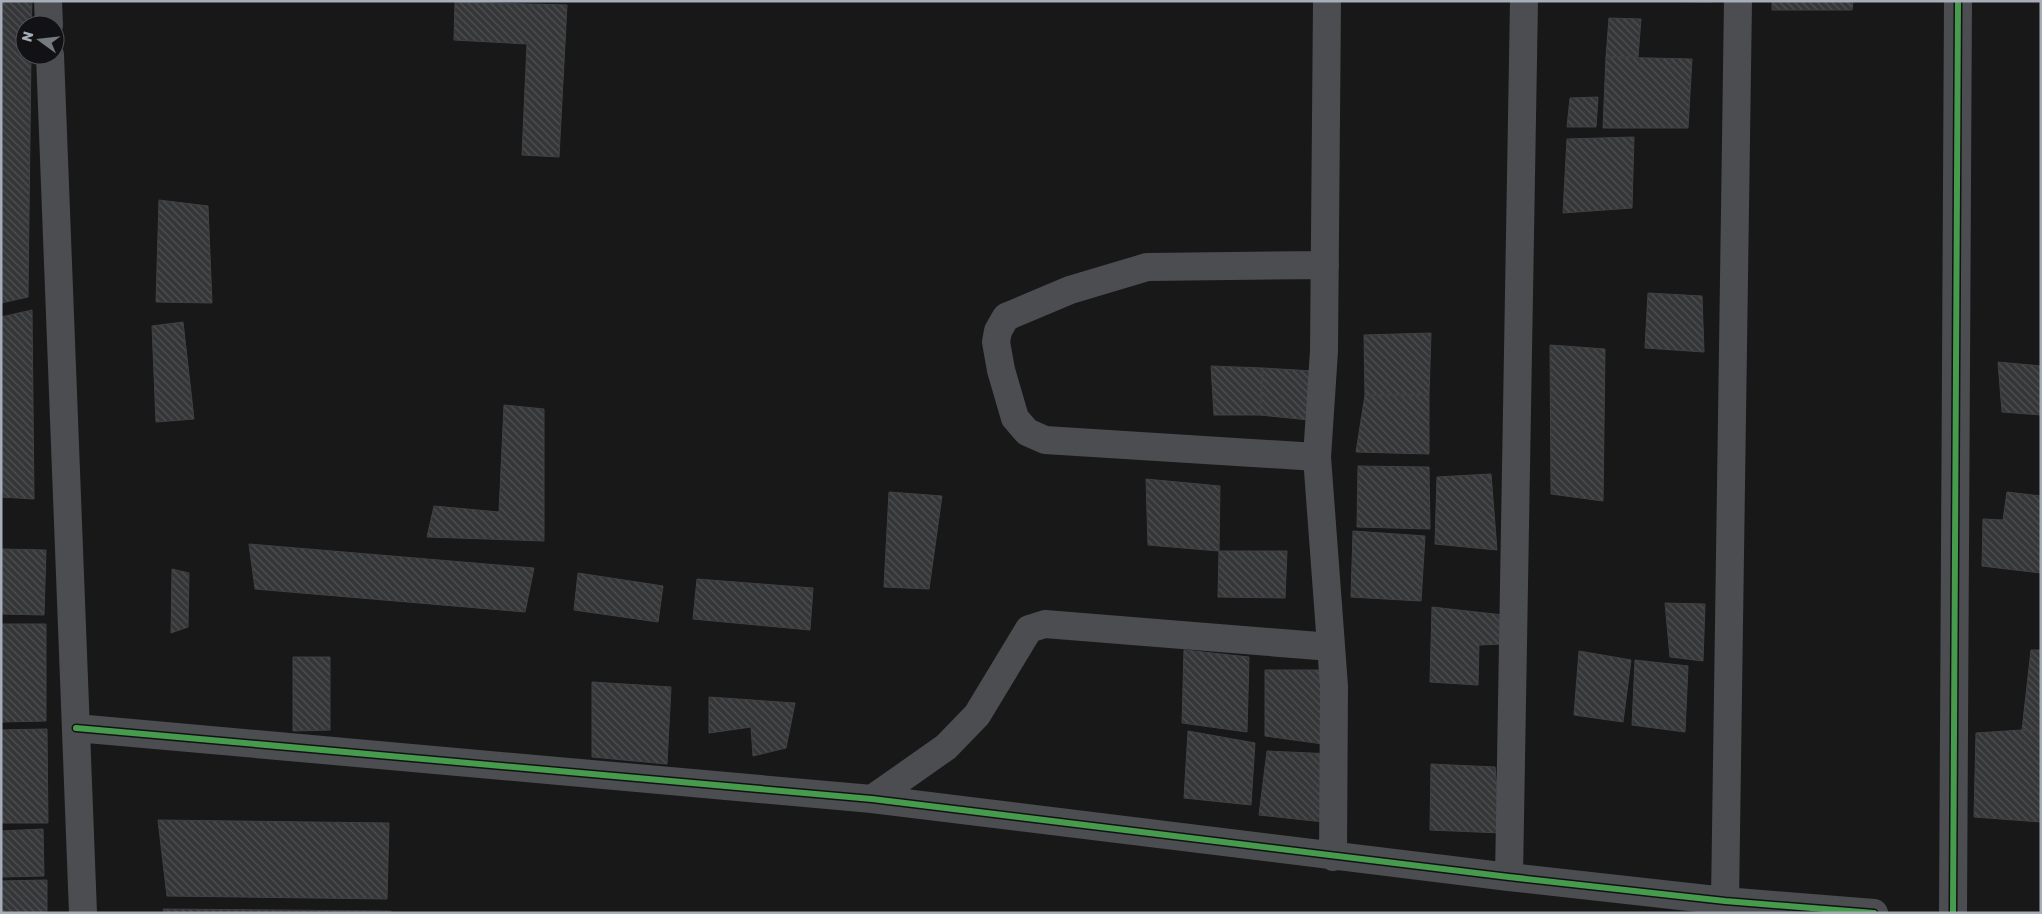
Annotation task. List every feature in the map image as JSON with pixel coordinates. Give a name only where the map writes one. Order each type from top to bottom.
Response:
[{"type":"street","points":[[48,1],[49,15]]},
{"type":"street","points":[[1327,1],[1324,351],[1317,458],[1334,686],[1333,857]]},
{"type":"street","points":[[1509,877],[1524,1]]},
{"type":"street","points":[[1725,900],[1738,1]]},
{"type":"street","points":[[1953,913],[1958,1]]},
{"type":"street","points":[[50,65],[83,913]]},
{"type":"street","points":[[1317,458],[1045,440],[1027,432],[1015,418],[1001,370],[996,342],[998,331],[1006,317],[1070,290],[1147,266],[1325,265]]},
{"type":"street","points":[[872,800],[946,747],[977,715],[1029,629],[1045,624],[1331,647]]},
{"type":"street","points":[[76,728],[872,800],[1509,877],[1725,900],[1874,913]]},
{"type":"building","points":[[1,1],[32,1],[31,15],[15,15],[15,65],[31,65],[28,297],[1,303]]},
{"type":"building","points":[[1646,1],[1711,1],[1711,2]]},
{"type":"building","points":[[1772,1],[1853,1],[1852,10],[1772,10]]},
{"type":"building","points":[[455,2],[567,5],[559,157],[522,155],[527,44],[454,40]]},
{"type":"building","points":[[1609,18],[1641,19],[1638,57],[1606,57]]},
{"type":"building","points":[[1606,57],[1692,59],[1688,128],[1603,128]]},
{"type":"building","points":[[1598,97],[1596,127],[1567,127],[1570,98]]},
{"type":"building","points":[[1634,137],[1632,208],[1563,213],[1567,139]]},
{"type":"building","points":[[159,200],[208,206],[212,303],[156,302]]},
{"type":"building","points":[[1648,293],[1702,296],[1704,352],[1645,348]]},
{"type":"building","points":[[32,310],[34,499],[1,497],[1,317]]},
{"type":"building","points":[[183,322],[194,419],[156,422],[152,326]]},
{"type":"building","points":[[1431,333],[1429,395],[1365,395],[1364,335]]},
{"type":"building","points":[[1550,345],[1605,349],[1603,501],[1551,494]]},
{"type":"building","points":[[1998,362],[2041,366],[2041,415],[2002,412]]},
{"type":"building","points":[[1211,366],[1263,368],[1260,415],[1214,415]]},
{"type":"building","points":[[1263,368],[1313,371],[1309,420],[1260,415]]},
{"type":"building","points":[[1365,395],[1429,395],[1429,454],[1356,452]]},
{"type":"building","points":[[504,405],[544,409],[544,541],[427,537],[434,506],[499,512]]},
{"type":"building","points":[[1358,466],[1429,467],[1430,529],[1357,527]]},
{"type":"building","points":[[1491,474],[1497,550],[1435,544],[1437,477]]},
{"type":"building","points":[[1146,479],[1220,486],[1219,551],[1148,545]]},
{"type":"building","points":[[889,492],[942,496],[929,589],[884,587]]},
{"type":"building","points":[[2007,492],[2041,496],[2041,573],[1982,566],[1983,519],[2003,520]]},
{"type":"building","points":[[1353,531],[1425,536],[1421,601],[1351,597]]},
{"type":"building","points":[[249,544],[534,568],[525,612],[255,589]]},
{"type":"building","points":[[1,549],[46,550],[44,615],[1,614]]},
{"type":"building","points":[[1219,551],[1287,551],[1285,598],[1218,597]]},
{"type":"building","points":[[172,569],[189,573],[188,627],[171,633]]},
{"type":"building","points":[[578,573],[663,586],[658,622],[574,610]]},
{"type":"building","points":[[697,579],[813,588],[810,630],[693,619]]},
{"type":"building","points":[[1665,603],[1705,604],[1703,661],[1670,657]]},
{"type":"building","points":[[1432,607],[1503,615],[1502,644],[1479,645],[1478,685],[1430,682]]},
{"type":"building","points":[[1,624],[46,624],[46,721],[1,722]]},
{"type":"building","points":[[1184,650],[1249,657],[1247,732],[1182,723]]},
{"type":"building","points":[[2031,650],[2041,650],[2041,732],[2022,730]]},
{"type":"building","points":[[1579,651],[1631,660],[1623,722],[1574,715]]},
{"type":"building","points":[[293,657],[330,657],[330,730],[293,731]]},
{"type":"building","points":[[1635,660],[1688,666],[1685,732],[1632,725]]},
{"type":"building","points":[[1265,670],[1320,670],[1323,744],[1265,736]]},
{"type":"building","points":[[592,682],[671,687],[667,764],[592,757]]},
{"type":"building","points":[[709,697],[795,703],[786,748],[753,756],[751,727],[709,733]]},
{"type":"building","points":[[47,729],[48,823],[1,823],[1,730]]},
{"type":"building","points":[[2041,730],[2041,822],[1974,817],[1976,733]]},
{"type":"building","points":[[1188,731],[1255,743],[1251,805],[1184,798]]},
{"type":"building","points":[[1267,751],[1333,754],[1333,823],[1259,815]]},
{"type":"building","points":[[1431,764],[1495,767],[1501,833],[1430,830]]},
{"type":"building","points":[[158,820],[389,823],[387,899],[167,896]]},
{"type":"building","points":[[43,829],[44,876],[1,877],[1,831]]},
{"type":"building","points":[[47,880],[47,913],[1,913],[1,881]]},
{"type":"building","points":[[163,909],[391,911],[391,913],[164,913]]},
{"type":"cycle path","points":[[1953,913],[1958,1]]},
{"type":"cycle path","points":[[76,728],[872,799],[1509,877],[1725,901],[1874,913]]}]
